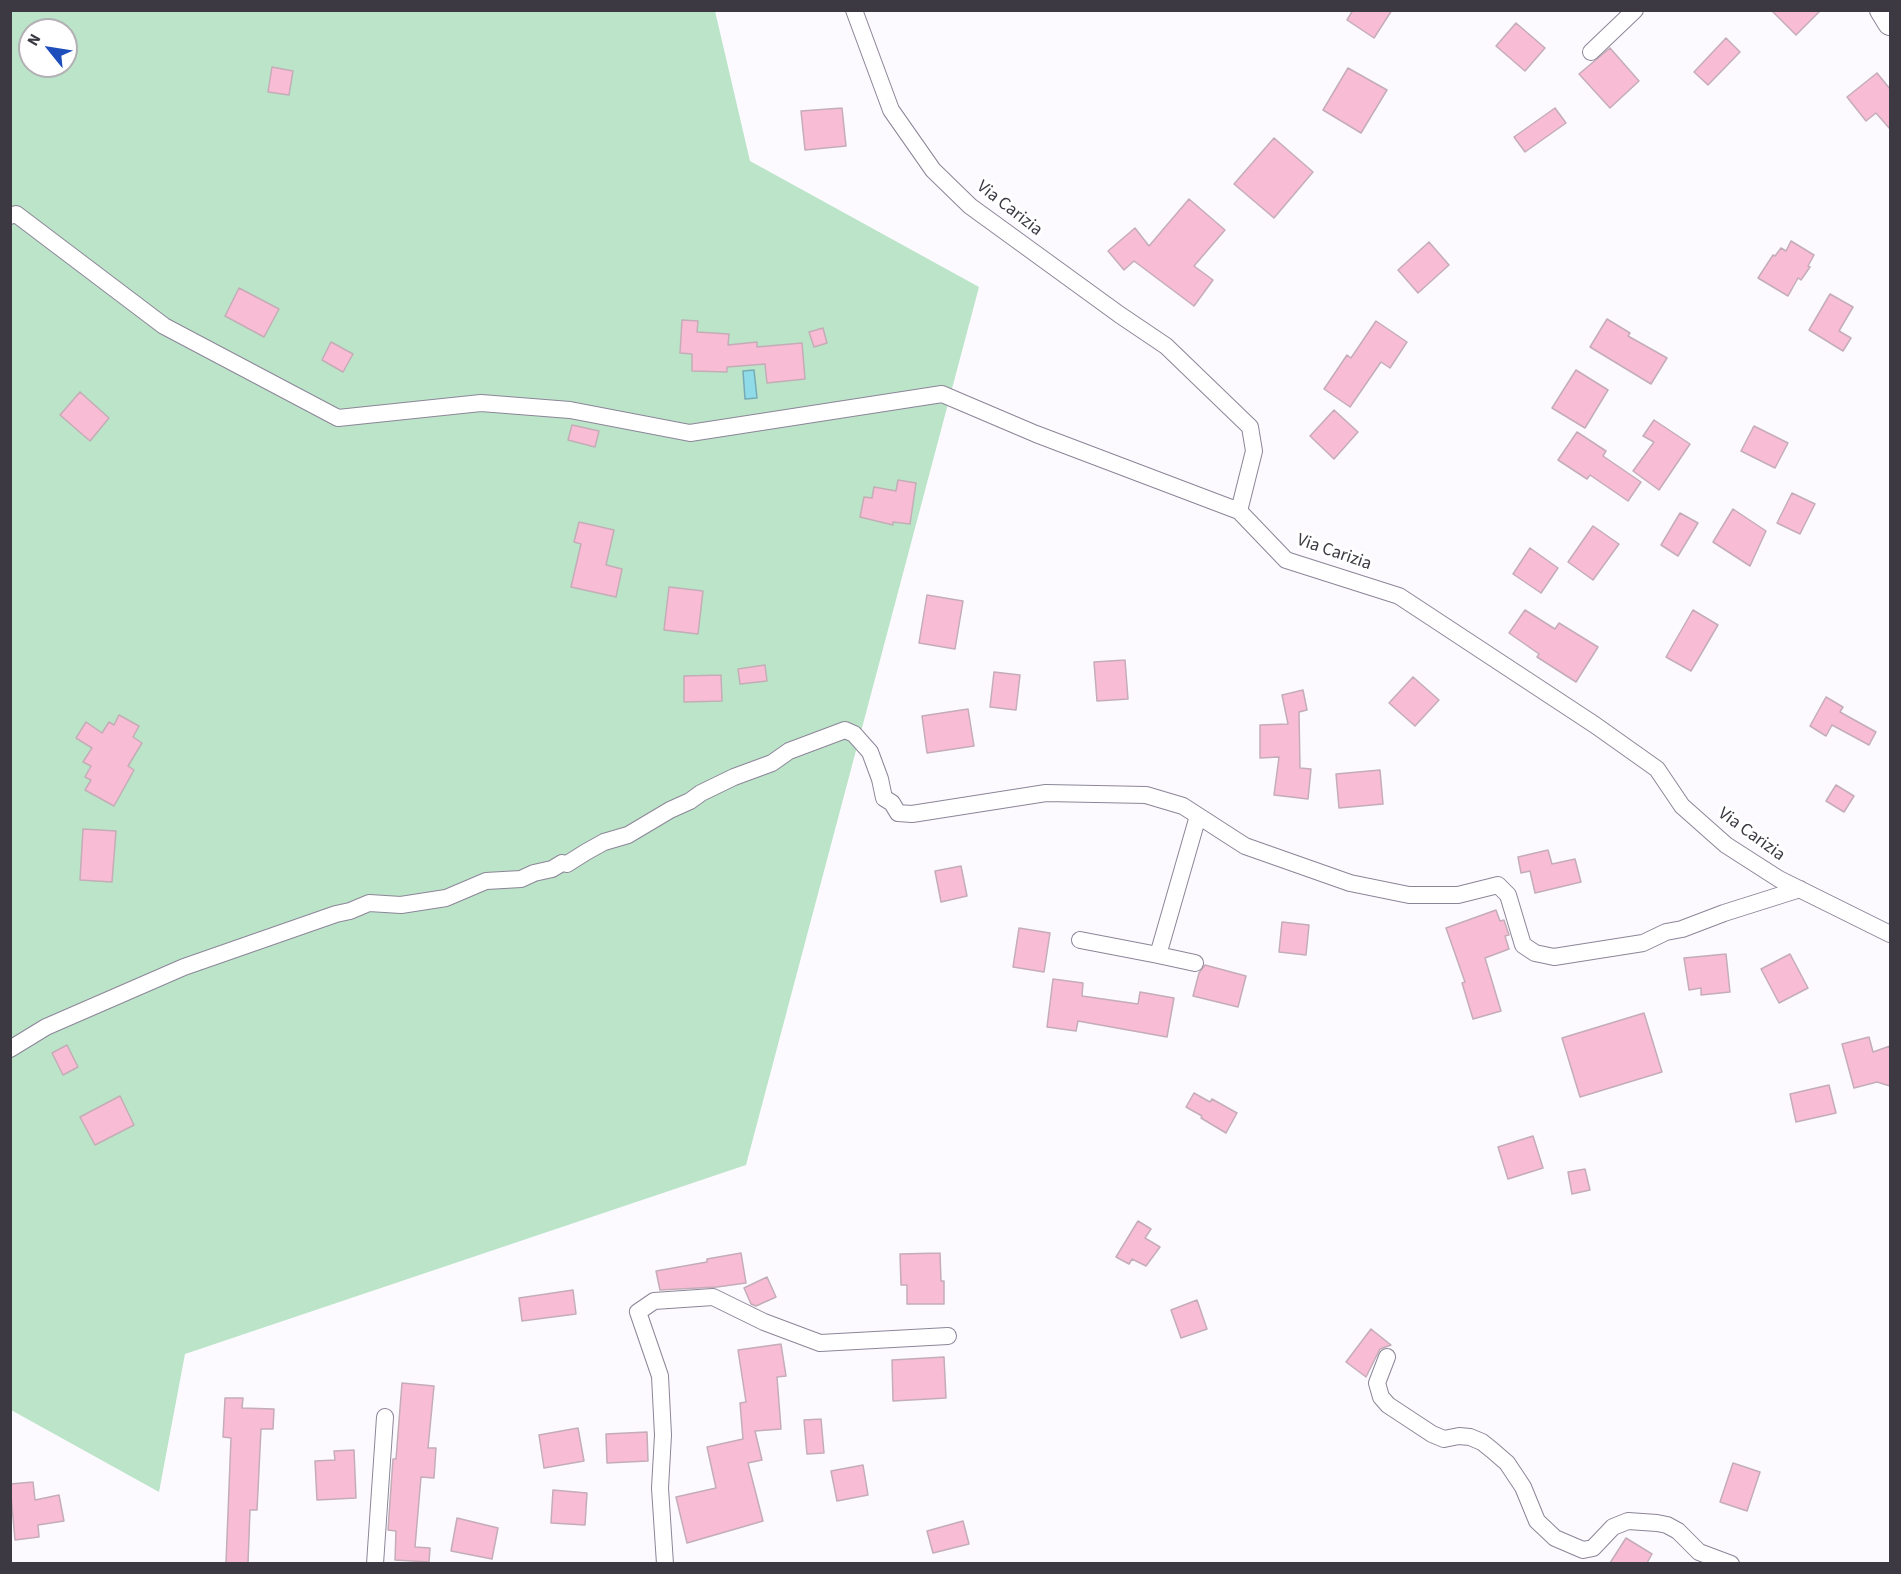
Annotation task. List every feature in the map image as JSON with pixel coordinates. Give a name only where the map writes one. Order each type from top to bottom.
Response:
[{"type":"street","name":"Via Carizia","points":[[854,10],[891,110],[933,170],[970,206],[1166,346],[1250,427],[1254,451],[1239,511],[1286,560],[1399,596],[1658,769],[1683,806],[1726,844],[1779,879],[1890,934]]},
{"type":"street","points":[[1591,52],[1635,10]]},
{"type":"street","points":[[1882,10],[1890,23]]},
{"type":"street","points":[[10,216],[16,214],[164,326],[338,418],[481,403],[570,410],[690,433],[942,394],[1036,434],[1239,511]]},
{"type":"street","points":[[10,1049],[46,1027],[184,967],[369,903],[401,906],[446,898],[486,881],[521,879],[552,869],[562,863],[567,864],[604,842],[628,835],[701,793],[734,777],[772,763],[789,750],[845,730],[854,734],[870,752],[884,798],[892,803],[898,813],[912,814],[952,809],[1046,793],[1146,795],[1183,806],[1245,846],[1350,883],[1409,895],[1458,895],[1498,885],[1508,895],[1523,945],[1536,953],[1554,957],[1643,943],[1666,932],[1682,929],[1724,913],[1800,890]]},
{"type":"street","points":[[1158,955],[1198,816]]},
{"type":"street","points":[[1080,939],[1195,963]]},
{"type":"street","points":[[665,1563],[660,1488],[663,1436],[660,1376],[638,1312],[654,1301],[713,1297],[764,1322],[820,1343],[948,1336]]},
{"type":"street","points":[[1387,1357],[1377,1383],[1381,1397],[1388,1405],[1432,1434],[1444,1438],[1470,1437],[1482,1442],[1507,1463],[1523,1487],[1537,1521],[1555,1538],[1583,1550],[1593,1548],[1613,1527],[1628,1521],[1667,1525],[1678,1531],[1699,1552],[1731,1563]]},
{"type":"street","points":[[375,1563],[385,1417]]},
{"type":"green space","points":[[11,11],[715,11],[750,161],[979,287],[746,1165],[185,1354],[159,1492],[11,1410]]},
{"type":"water","points":[[754,370],[757,398],[745,399],[743,371]]},
{"type":"building","points":[[1353,10],[1392,10],[1374,38],[1347,20]]},
{"type":"building","points":[[1771,10],[1821,10],[1796,35]]},
{"type":"building","points":[[1516,23],[1545,48],[1525,71],[1496,46]]},
{"type":"building","points":[[1726,38],[1740,52],[1708,85],[1694,72]]},
{"type":"building","points":[[1610,48],[1639,81],[1610,108],[1579,74]]},
{"type":"building","points":[[272,67],[293,71],[289,95],[268,92]]},
{"type":"building","points":[[1348,68],[1387,90],[1361,133],[1323,110]]},
{"type":"building","points":[[1877,73],[1890,89],[1890,129],[1876,113],[1866,121],[1847,97]]},
{"type":"building","points":[[842,108],[846,146],[805,150],[801,111]]},
{"type":"building","points":[[1555,108],[1566,123],[1525,152],[1514,137]]},
{"type":"building","points":[[1274,138],[1313,172],[1274,218],[1234,184]]},
{"type":"building","points":[[1189,199],[1225,230],[1194,266],[1213,280],[1194,306],[1134,261],[1124,270],[1108,251],[1135,228],[1149,246]]},
{"type":"building","points":[[1791,241],[1814,255],[1808,266],[1810,267],[1801,280],[1798,278],[1788,296],[1758,278],[1773,255],[1775,256],[1781,248],[1786,251]]},
{"type":"building","points":[[1429,242],[1449,265],[1418,293],[1398,270]]},
{"type":"building","points":[[239,288],[279,309],[264,337],[225,316]]},
{"type":"building","points":[[1830,294],[1853,307],[1839,331],[1851,338],[1843,351],[1809,330]]},
{"type":"building","points":[[1607,319],[1630,333],[1628,336],[1667,358],[1651,384],[1590,347]]},
{"type":"building","points":[[682,320],[698,321],[697,332],[729,334],[728,345],[757,342],[757,347],[802,343],[805,379],[767,383],[765,364],[727,367],[727,372],[692,371],[692,354],[680,353]]},
{"type":"building","points":[[1376,321],[1407,342],[1390,368],[1381,362],[1350,407],[1324,389],[1347,355],[1351,358]]},
{"type":"building","points":[[823,328],[827,343],[814,347],[809,332]]},
{"type":"building","points":[[331,342],[353,354],[343,372],[322,360]]},
{"type":"building","points":[[1576,370],[1608,390],[1585,428],[1552,408]]},
{"type":"building","points":[[80,392],[109,418],[90,441],[60,415]]},
{"type":"building","points":[[1334,410],[1358,432],[1334,459],[1310,436]]},
{"type":"building","points":[[1654,420],[1690,444],[1659,490],[1633,471],[1654,442],[1643,436]]},
{"type":"building","points":[[572,425],[599,431],[595,447],[568,440]]},
{"type":"building","points":[[1754,426],[1788,443],[1775,468],[1741,451]]},
{"type":"building","points":[[1577,432],[1606,451],[1603,456],[1641,482],[1628,501],[1590,475],[1587,479],[1558,460]]},
{"type":"building","points":[[898,480],[916,483],[910,524],[893,522],[893,525],[860,517],[864,497],[872,498],[874,487],[896,491]]},
{"type":"building","points":[[1792,493],[1815,504],[1800,534],[1777,523]]},
{"type":"building","points":[[1733,509],[1766,531],[1750,566],[1713,542]]},
{"type":"building","points":[[1680,513],[1698,523],[1678,556],[1661,545]]},
{"type":"building","points":[[579,522],[614,530],[606,565],[622,569],[616,597],[571,587],[581,544],[574,542]]},
{"type":"building","points":[[1593,526],[1619,544],[1593,580],[1568,562]]},
{"type":"building","points":[[1530,548],[1558,568],[1541,593],[1513,574]]},
{"type":"building","points":[[669,587],[703,591],[698,634],[664,630]]},
{"type":"building","points":[[927,595],[963,601],[955,649],[919,643]]},
{"type":"building","points":[[1525,610],[1555,629],[1559,623],[1598,647],[1576,682],[1537,657],[1539,654],[1509,633]]},
{"type":"building","points":[[1693,610],[1718,625],[1691,671],[1666,657]]},
{"type":"building","points":[[1125,660],[1128,699],[1097,701],[1094,662]]},
{"type":"building","points":[[765,665],[767,681],[740,684],[738,669]]},
{"type":"building","points":[[994,672],[1020,675],[1016,710],[990,707]]},
{"type":"building","points":[[721,675],[722,701],[684,702],[684,676]]},
{"type":"building","points":[[1413,677],[1439,700],[1415,726],[1389,703]]},
{"type":"building","points":[[1303,690],[1307,710],[1299,712],[1300,768],[1311,769],[1308,799],[1274,795],[1279,757],[1260,758],[1260,725],[1288,724],[1282,695]]},
{"type":"building","points":[[1826,697],[1843,707],[1840,712],[1876,732],[1869,745],[1832,725],[1826,736],[1810,726]]},
{"type":"building","points":[[968,709],[974,746],[927,753],[922,716]]},
{"type":"building","points":[[119,715],[139,726],[133,737],[142,743],[128,766],[134,770],[114,806],[85,790],[91,780],[85,777],[91,766],[83,762],[92,748],[76,738],[86,722],[102,733],[109,722],[114,725]]},
{"type":"building","points":[[1380,770],[1383,804],[1339,808],[1336,774]]},
{"type":"building","points":[[1836,785],[1854,796],[1844,812],[1826,801]]},
{"type":"building","points":[[83,829],[116,831],[112,882],[80,880]]},
{"type":"building","points":[[1548,850],[1552,864],[1575,859],[1581,882],[1535,893],[1530,871],[1521,873],[1518,857]]},
{"type":"building","points":[[961,866],[967,896],[941,902],[935,871]]},
{"type":"building","points":[[1496,910],[1500,921],[1504,920],[1509,935],[1505,936],[1509,949],[1485,958],[1501,1011],[1473,1019],[1462,983],[1465,982],[1446,928]]},
{"type":"building","points":[[1282,922],[1309,925],[1306,955],[1279,952]]},
{"type":"building","points":[[1019,928],[1050,933],[1044,972],[1013,967]]},
{"type":"building","points":[[1726,954],[1730,992],[1701,995],[1701,988],[1689,990],[1684,958]]},
{"type":"building","points":[[1790,954],[1808,988],[1779,1003],[1761,969]]},
{"type":"building","points":[[1205,965],[1246,976],[1238,1007],[1193,996],[1199,973]]},
{"type":"building","points":[[1053,979],[1083,983],[1082,996],[1138,1004],[1140,992],[1174,998],[1167,1037],[1078,1021],[1076,1031],[1047,1027]]},
{"type":"building","points":[[1644,1013],[1662,1072],[1580,1097],[1562,1038]]},
{"type":"building","points":[[1869,1037],[1873,1052],[1890,1046],[1890,1086],[1877,1082],[1854,1088],[1842,1044]]},
{"type":"building","points":[[67,1045],[78,1067],[63,1075],[52,1053]]},
{"type":"building","points":[[1829,1085],[1836,1113],[1796,1122],[1790,1094]]},
{"type":"building","points":[[1194,1093],[1210,1102],[1212,1099],[1237,1113],[1226,1133],[1186,1107]]},
{"type":"building","points":[[120,1096],[134,1125],[95,1145],[80,1117]]},
{"type":"building","points":[[1533,1136],[1543,1168],[1508,1179],[1498,1147]]},
{"type":"building","points":[[1585,1169],[1590,1190],[1572,1194],[1568,1172]]},
{"type":"building","points":[[1138,1221],[1151,1229],[1145,1238],[1160,1247],[1146,1266],[1132,1259],[1129,1264],[1116,1257]]},
{"type":"building","points":[[741,1253],[746,1283],[660,1290],[656,1271]]},
{"type":"building","points":[[940,1253],[944,1304],[907,1304],[907,1285],[901,1285],[900,1254]]},
{"type":"building","points":[[767,1277],[776,1297],[756,1306],[751,1304],[744,1288]]},
{"type":"building","points":[[573,1290],[576,1314],[522,1321],[519,1298]]},
{"type":"building","points":[[1197,1300],[1207,1329],[1181,1338],[1171,1310]]},
{"type":"building","points":[[1371,1329],[1391,1345],[1380,1349],[1366,1377],[1346,1362]]},
{"type":"building","points":[[781,1344],[786,1376],[777,1377],[781,1429],[755,1431],[762,1460],[748,1463],[763,1521],[687,1543],[676,1497],[716,1488],[707,1447],[743,1439],[740,1403],[746,1402],[738,1350]]},
{"type":"building","points":[[944,1357],[946,1398],[893,1401],[892,1360]]},
{"type":"building","points":[[402,1383],[434,1386],[428,1448],[436,1448],[434,1478],[421,1477],[415,1547],[430,1548],[429,1562],[395,1560],[396,1531],[388,1530]]},
{"type":"building","points":[[225,1398],[243,1398],[242,1408],[274,1409],[273,1429],[261,1429],[257,1510],[250,1510],[248,1563],[226,1563],[231,1438],[223,1437]]},
{"type":"building","points":[[821,1419],[824,1453],[807,1454],[804,1420]]},
{"type":"building","points":[[578,1428],[584,1461],[544,1468],[539,1435]]},
{"type":"building","points":[[647,1432],[648,1461],[607,1463],[606,1434]]},
{"type":"building","points":[[354,1450],[356,1498],[317,1500],[315,1461],[335,1460],[334,1451]]},
{"type":"building","points":[[1733,1463],[1760,1472],[1747,1511],[1720,1502]]},
{"type":"building","points":[[863,1465],[868,1495],[837,1501],[831,1471]]},
{"type":"building","points":[[33,1482],[35,1500],[59,1495],[64,1521],[38,1525],[39,1537],[15,1540],[10,1484]]},
{"type":"building","points":[[553,1490],[587,1493],[585,1525],[551,1523]]},
{"type":"building","points":[[457,1518],[498,1528],[492,1559],[451,1551]]},
{"type":"building","points":[[963,1521],[969,1544],[933,1553],[927,1531]]},
{"type":"building","points":[[1626,1538],[1652,1554],[1647,1563],[1610,1563]]}]
